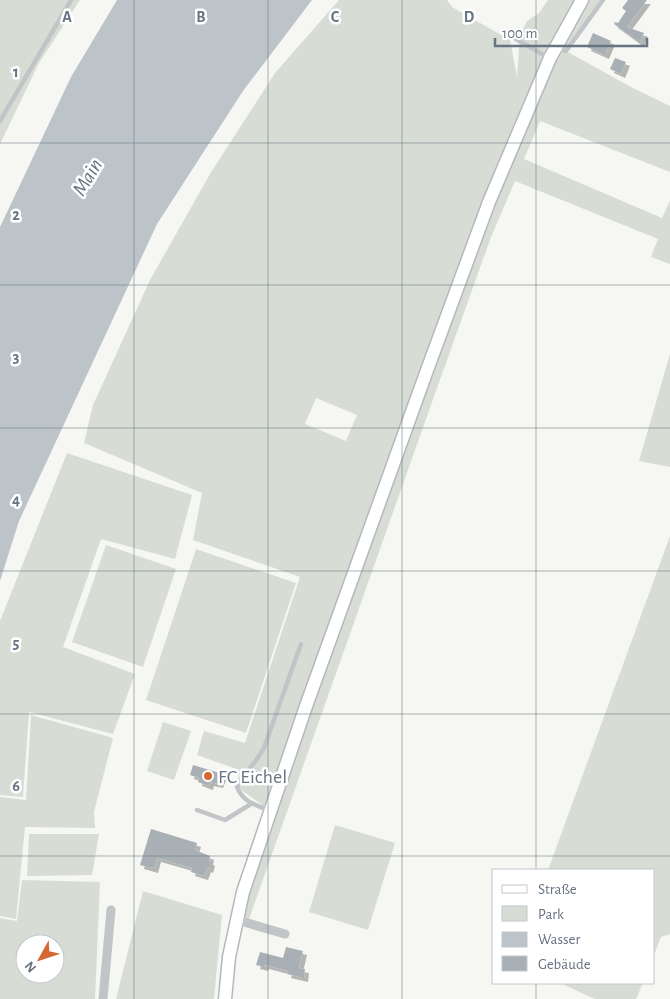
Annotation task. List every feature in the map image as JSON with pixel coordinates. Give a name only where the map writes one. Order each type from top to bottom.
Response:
[{"type":"main road","points":[[225,999],[237,920],[253,862],[305,709],[489,202],[552,53],[582,0]]},
{"type":"street","points":[[103,999],[111,910]]},
{"type":"street","points":[[237,920],[286,934]]},
{"type":"lane","points":[[0,121],[70,0]]},
{"type":"lane","points":[[516,39],[552,53],[566,52],[603,0]]},
{"type":"lane","points":[[271,811],[251,804],[239,792],[237,787],[264,748],[301,644]]},
{"type":"lane","points":[[197,810],[225,820],[251,804]]},
{"type":"green space","points":[[0,0],[80,0],[39,63],[0,144]]},
{"type":"green space","points":[[339,0],[447,0],[452,7],[510,40],[517,77],[520,35],[527,21],[539,13],[548,0],[604,0],[566,51],[670,106],[670,172],[540,121],[524,159],[662,218],[670,201],[670,264],[651,257],[658,239],[515,181],[491,237],[248,922],[237,920],[271,811],[237,787],[239,770],[197,755],[204,731],[245,743],[300,577],[193,540],[202,493],[84,443],[93,405],[150,280],[210,174],[275,73]],"holes":[[[316,398],[357,415],[346,441],[305,424]]]},
{"type":"green space","points":[[670,354],[670,467],[639,461]]},
{"type":"green space","points":[[67,453],[192,495],[175,559],[101,539],[63,647],[135,674],[113,734],[29,712],[23,797],[0,795],[0,621]]},
{"type":"green space","points":[[670,536],[670,934],[661,937],[655,952],[655,869],[548,869]]},
{"type":"green space","points":[[106,545],[176,569],[143,667],[72,642]]},
{"type":"green space","points":[[196,549],[296,583],[246,733],[146,700]]},
{"type":"green space","points":[[31,715],[113,738],[94,812],[95,828],[25,827],[16,919],[0,916],[0,797],[26,800]]},
{"type":"green space","points":[[163,722],[191,731],[174,780],[147,771]]},
{"type":"green space","points":[[335,825],[395,843],[368,930],[309,912]]},
{"type":"green space","points":[[29,834],[99,834],[92,875],[27,876]]},
{"type":"green space","points":[[22,880],[100,882],[95,999],[0,999],[0,918],[17,921]]},
{"type":"green space","points":[[143,891],[222,915],[214,999],[116,999]]},
{"type":"green space","points":[[562,984],[643,984],[636,999],[595,999]]},
{"type":"water","name":"Main","points":[[117,0],[312,0],[243,91],[157,224],[19,521],[0,581],[0,227],[71,77]]},
{"type":"building","points":[[628,0],[647,0],[627,27],[644,33],[640,43],[614,24],[615,22],[618,23],[626,11],[622,8]]},
{"type":"building","points":[[593,33],[611,41],[605,55],[587,47]]},
{"type":"building","points":[[615,58],[626,62],[621,74],[610,69]]},
{"type":"building","name":"FC Eichel","points":[[193,765],[223,774],[219,784],[210,782],[209,786],[198,782],[199,778],[190,775]]},
{"type":"building","points":[[151,829],[197,843],[195,850],[210,856],[209,869],[207,868],[204,876],[191,872],[192,868],[157,858],[154,869],[140,865]]},
{"type":"building","points":[[286,947],[303,951],[299,968],[305,969],[304,978],[287,974],[288,971],[265,965],[264,967],[256,965],[260,952],[283,958]]},
{"type":"place","name":"FC Eichel","points":[[208,776]]}]
